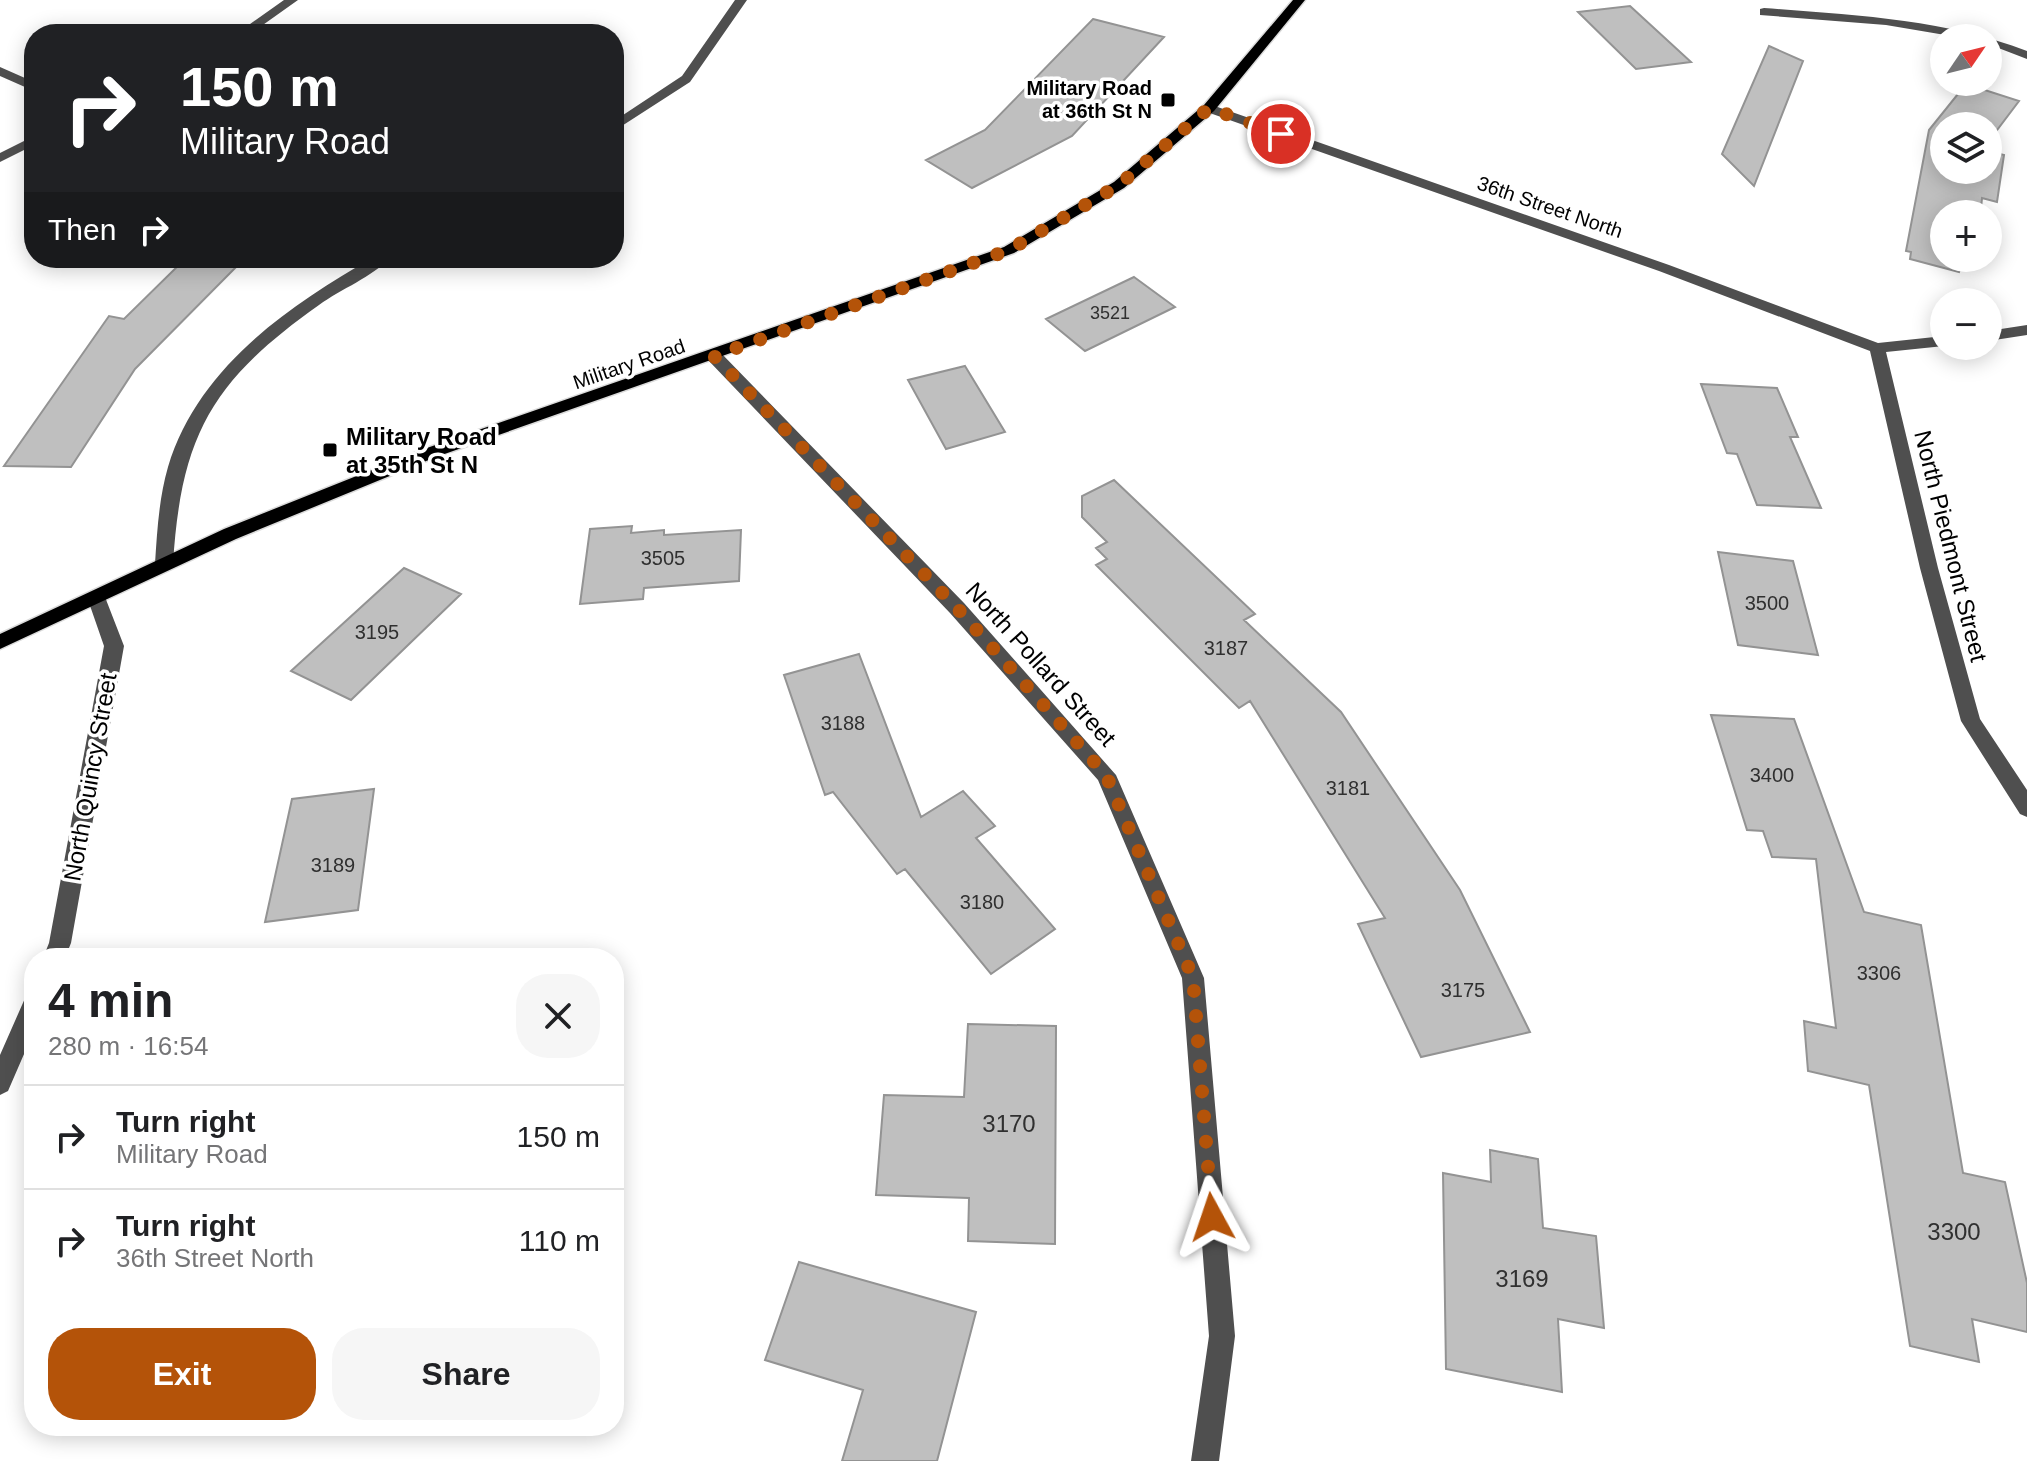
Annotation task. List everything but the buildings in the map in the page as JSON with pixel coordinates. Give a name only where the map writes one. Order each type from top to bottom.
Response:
[{"type":"main road","name":"Military Road","points":[[0,642],[230,534],[430,453],[714,356],[1009,250],[1119,185],[1209,108],[1299,0]]},
{"type":"street","points":[[257,24],[292,0]]},
{"type":"street","points":[[624,120],[686,79],[741,0]]},
{"type":"street","points":[[1764,12],[1886,21],[1930,29]]},
{"type":"street","points":[[2002,45],[2027,55]]},
{"type":"street","points":[[0,71],[24,82]]},
{"type":"street","name":"36th Street North","points":[[1209,108],[1664,268],[1877,348]]},
{"type":"street","points":[[0,158],[24,145]]},
{"type":"street","points":[[164,564],[168,513],[178,464],[199,416],[252,347],[330,288],[365,268]]},
{"type":"street","points":[[2002,334],[2027,330]]},
{"type":"street","points":[[1877,348],[1930,342]]},
{"type":"street","name":"North Piedmont Street","points":[[1877,348],[1929,568],[1971,721],[2027,808]]},
{"type":"street","name":"North Pollard Street","points":[[714,356],[957,608],[1106,775],[1193,978],[1222,1336],[1205,1461]]},
{"type":"street","name":"North Quincy Street","points":[[58,948],[114,646],[96,597]]},
{"type":"street","points":[[0,1083],[24,1027]]},
{"type":"place","name":"Military Road at 36th St N","points":[[1168,100]]},
{"type":"place","name":"Military Road at 35th St N","points":[[330,450]]},
{"type":"route","points":[[1212,1217],[1193,978],[1106,775],[957,608],[827,477],[714,356],[1009,250],[1119,185],[1209,108],[1281,134]]}]
